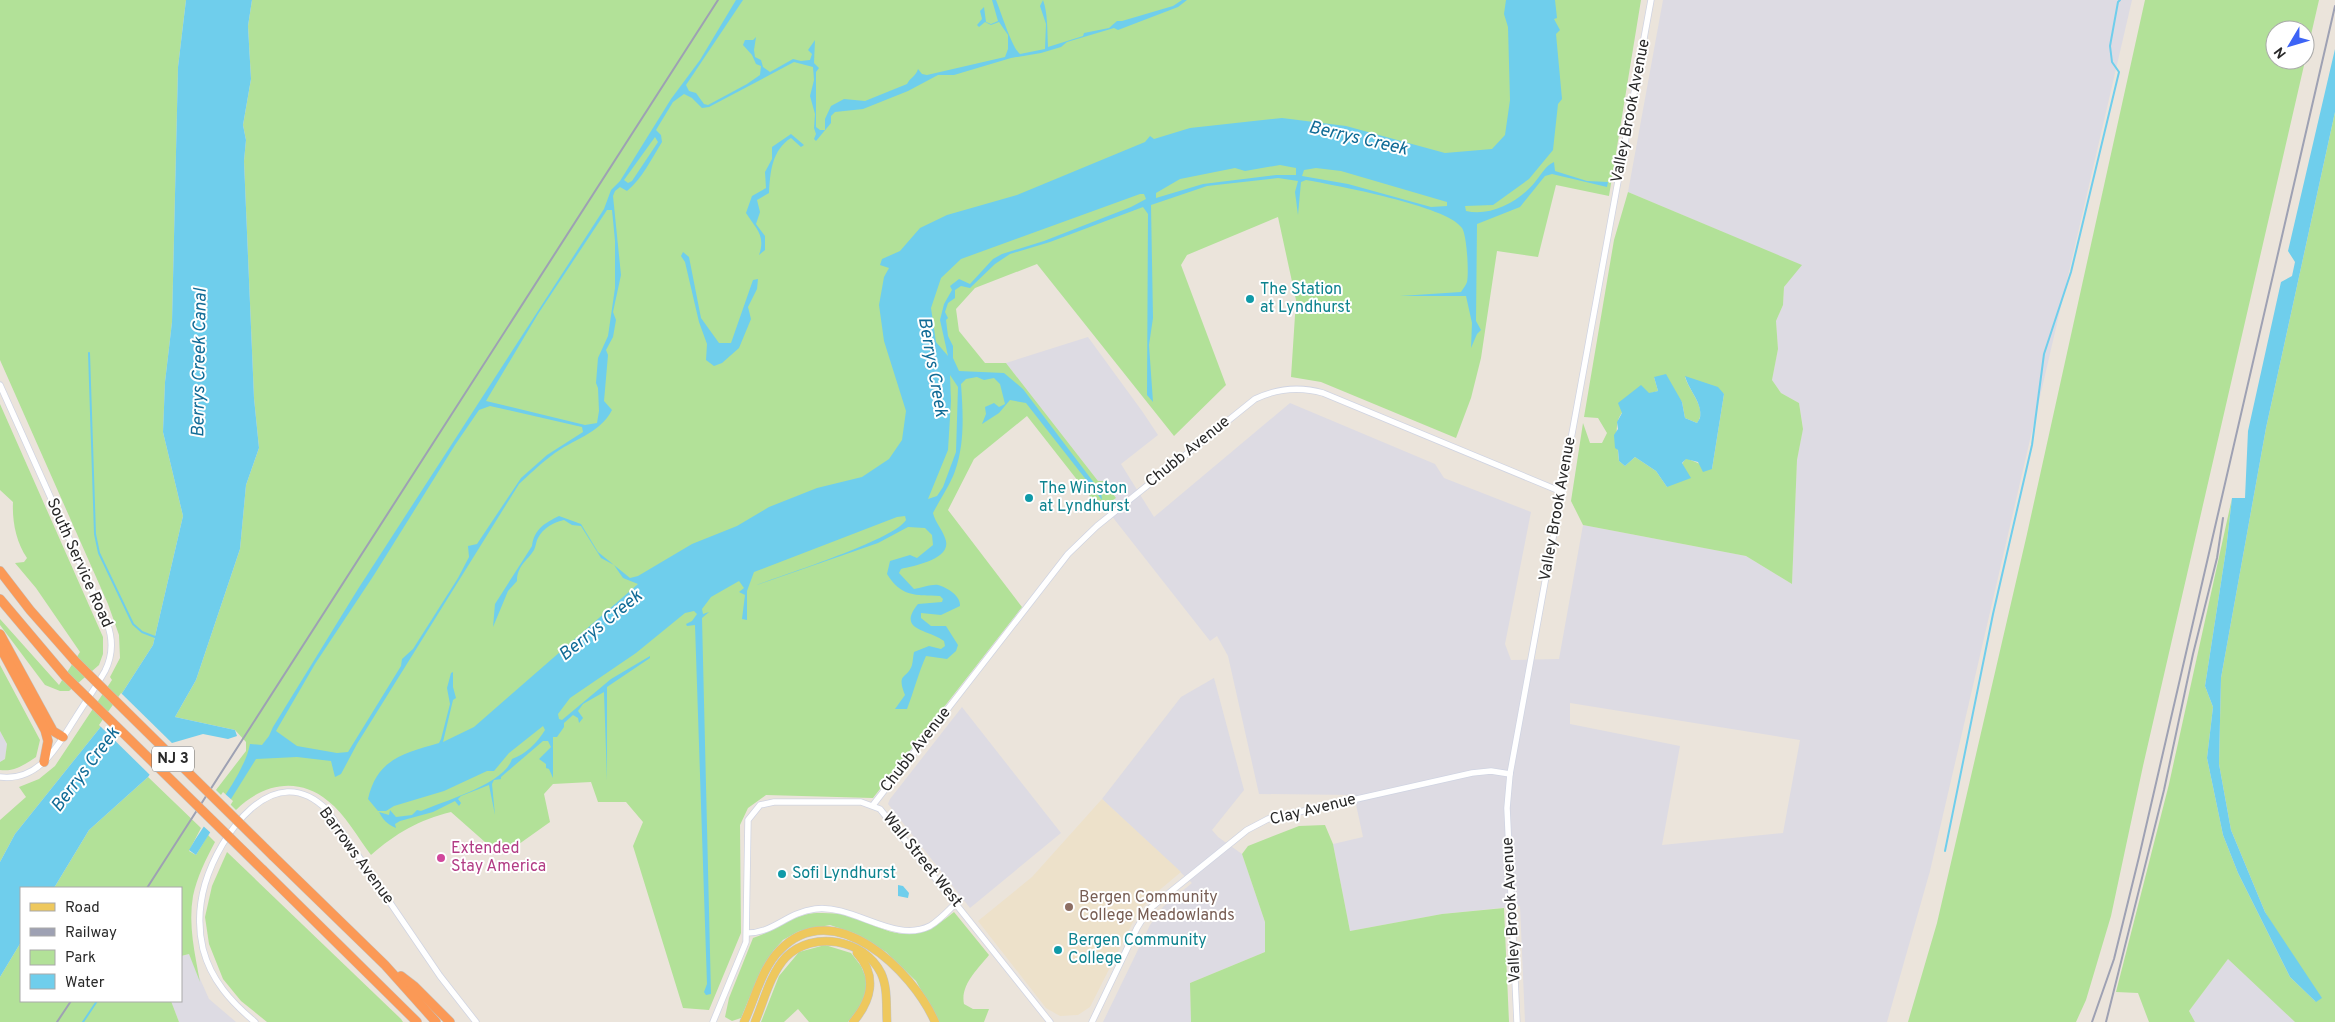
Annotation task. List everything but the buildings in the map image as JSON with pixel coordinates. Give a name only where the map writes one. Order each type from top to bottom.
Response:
[{"type":"highway","name":"NJ 3","points":[[0,571],[75,661],[385,965],[436,1022]]},
{"type":"highway","name":"NJ 3","points":[[0,600],[65,676],[417,1022]]},
{"type":"highway","points":[[0,634],[53,730],[63,737]]},
{"type":"highway","points":[[0,647],[45,730],[48,742],[44,762]]},
{"type":"highway","points":[[385,965],[414,986],[450,1022]]},
{"type":"main road","points":[[744,1022],[767,968],[777,953],[795,938],[812,932],[826,931],[840,933],[858,940],[888,959],[915,987],[935,1022]]},
{"type":"main road","points":[[755,1022],[778,968],[791,952],[813,942],[830,940],[843,944],[867,957],[879,970],[885,988],[887,1022]]},
{"type":"main road","points":[[843,944],[861,958],[867,968],[870,982],[870,995],[853,1022]]},
{"type":"street","name":"Valley Brook Avenue","points":[[1517,1022],[1507,809],[1510,774],[1651,0]]},
{"type":"street","name":"South Service Road","points":[[0,385],[105,618],[111,636],[111,655],[107,667],[63,737],[44,762]]},
{"type":"street","name":"Chubb Avenue","points":[[873,805],[1068,554],[1097,526],[1255,399],[1278,390],[1290,389],[1323,393],[1562,492]]},
{"type":"street","points":[[0,777],[22,776],[44,762]]},
{"type":"street","name":"Clay Avenue","points":[[1092,1022],[1136,928],[1148,910],[1247,830],[1282,815],[1472,772],[1491,771],[1510,774]]},
{"type":"street","name":"Barrows Avenue","points":[[255,1022],[227,996],[209,966],[200,931],[202,898],[213,863],[246,812],[263,799],[288,793],[312,799],[327,810],[443,980],[476,1022]]},
{"type":"street","name":"Wall Street West","points":[[713,1022],[743,950],[747,933],[747,829],[748,820],[754,810],[763,804],[774,802],[858,802],[873,805],[885,813],[1050,1022]]},
{"type":"street","points":[[747,933],[764,932],[790,916],[814,906],[843,910],[895,929],[911,931],[934,923],[956,903]]},
{"type":"shaded area","points":[[1663,0],[2132,0],[1930,871],[1887,1022],[1525,1022],[1520,906],[1442,914],[1350,931],[1333,844],[1363,837],[1354,795],[1259,794],[1228,656],[1217,636],[1210,641],[1107,510],[1116,498],[1103,481],[1098,481],[1006,363],[1088,337],[1158,435],[1121,464],[1154,517],[1290,403],[1435,464],[1444,478],[1531,512],[1505,644],[1511,660],[1559,659],[1583,525],[1746,556],[1792,584],[1797,460],[1803,428],[1799,403],[1781,393],[1772,380],[1778,349],[1776,321],[1783,305],[1784,287],[1801,265],[1628,192]],"holes":[[[1570,703],[1800,740],[1783,833],[1662,845],[1680,746],[1570,724]]]},
{"type":"shaded area","points":[[1214,678],[1244,790],[1212,830],[1218,837],[1242,854],[1265,922],[1265,952],[1190,983],[1191,1022],[1103,1022],[1150,925],[1163,907],[1192,883],[1102,799],[1181,697]]},
{"type":"shaded area","points":[[962,707],[1061,833],[970,908],[888,804]]},
{"type":"shaded area","points":[[0,731],[7,744],[5,759],[0,762]]},
{"type":"shaded area","name":"Bergen Community College Meadowlands","points":[[1102,799],[1181,872],[1150,898],[1136,916],[1090,1007],[1078,1015],[1060,1016],[1046,1008],[978,921],[1032,877]]},
{"type":"shaded area","points":[[189,954],[209,999],[236,1022],[179,1022],[171,1002],[182,1002],[182,956]]},
{"type":"shaded area","points":[[2228,959],[2295,1022],[2195,1022],[2189,1011]]},
{"type":"green space","points":[[0,0],[186,0],[178,67],[172,322],[165,382],[163,432],[183,516],[153,645],[99,729],[15,834],[0,862],[0,820],[26,797],[19,787],[39,779],[55,766],[112,680],[110,677],[120,658],[119,635],[108,604],[0,360]]},
{"type":"green space","points":[[252,0],[1641,0],[1609,196],[1556,185],[1538,257],[1497,251],[1481,358],[1471,398],[1456,438],[1321,382],[1291,377],[1296,300],[1278,217],[1187,255],[1181,265],[1226,385],[1174,436],[1037,264],[975,288],[956,309],[959,331],[985,363],[1006,363],[1098,481],[1103,481],[1116,498],[1100,509],[1027,416],[974,459],[948,510],[1022,607],[873,798],[766,795],[748,808],[740,825],[741,933],[709,1010],[683,1008],[633,846],[643,822],[626,802],[598,802],[591,782],[553,784],[544,794],[550,822],[512,849],[494,850],[451,812],[408,828],[371,855],[346,819],[334,806],[316,793],[305,788],[280,786],[269,789],[246,801],[236,810],[216,790],[246,751],[246,742],[235,730],[175,717],[196,680],[240,549],[246,485],[259,448],[254,398],[244,161],[246,140],[243,125],[251,79],[248,26]]},
{"type":"green space","points":[[2145,0],[2319,0],[2314,20],[2265,20],[2265,70],[2303,70],[2143,766],[2111,916],[2086,1000],[2076,1022],[1908,1022],[1937,923],[2027,534]]},
{"type":"green space","points":[[2335,112],[2335,1022],[2295,1022],[2228,959],[2189,1011],[2195,1022],[2149,1022],[2138,993],[2116,992],[2169,784],[2232,498],[2205,686],[2213,707],[2207,758],[2223,835],[2238,873],[2290,977],[2316,1002],[2265,912],[2231,830],[2219,764],[2221,678],[2266,428]]},
{"type":"green space","points":[[1628,192],[1802,265],[1784,287],[1783,305],[1776,321],[1778,349],[1772,380],[1781,393],[1799,403],[1803,429],[1797,460],[1792,584],[1746,556],[1583,525],[1571,501],[1583,423],[1590,443],[1602,443],[1607,433],[1598,418],[1584,417],[1614,240]],"holes":[[[1654,377],[1682,402],[1685,418],[1697,423],[1700,418],[1699,407],[1685,377],[1724,394],[1712,469],[1686,458],[1667,487],[1656,471],[1635,457],[1625,466],[1619,461],[1617,425],[1620,416],[1629,406],[1640,398],[1658,391]]]},
{"type":"green space","points":[[0,404],[103,637],[103,654],[99,665],[69,691],[60,691],[45,685],[0,625],[0,619],[59,685],[80,652],[36,588],[15,563],[24,562],[27,558],[20,545],[16,531],[13,517],[13,502],[0,490]]},
{"type":"green space","points":[[0,665],[40,740],[36,757],[10,770],[0,770],[0,762],[5,759],[7,744],[0,731]]},
{"type":"green space","points":[[148,777],[201,828],[189,851],[196,855],[208,835],[215,842],[205,862],[193,896],[191,918],[200,982],[189,954],[182,956],[182,887],[55,887],[89,830]]},
{"type":"green space","points":[[1325,825],[1333,844],[1350,931],[1442,914],[1504,908],[1509,1022],[1191,1022],[1190,983],[1265,952],[1265,922],[1242,854],[1248,846],[1299,826]]},
{"type":"green space","points":[[227,852],[403,1022],[267,1022],[241,1001],[223,979],[209,944],[205,917],[212,886]]},
{"type":"green space","points":[[954,912],[989,955],[967,984],[963,997],[964,1004],[973,1009],[989,1009],[984,1022],[939,1022],[916,981],[886,952],[854,933],[830,925],[799,931],[783,940],[761,970],[741,1018],[732,1021],[725,1017],[729,998],[753,938],[800,916],[817,913],[840,914],[900,934],[910,934],[930,928]]},
{"type":"green space","points":[[20,944],[20,1002],[171,1002],[179,1022],[0,1022],[0,977]]},
{"type":"green space","points":[[825,945],[851,953],[861,966],[868,983],[863,1003],[848,1022],[809,1022],[798,1009],[784,1022],[761,1022],[779,976],[799,952]]},
{"type":"water","points":[[186,0],[252,0],[248,26],[251,79],[243,125],[246,140],[244,161],[254,398],[259,448],[246,485],[240,549],[196,680],[175,717],[235,730],[237,736],[228,739],[203,734],[172,743],[148,777],[89,830],[55,887],[20,887],[20,944],[0,977],[0,862],[15,834],[99,729],[153,645],[183,516],[163,432],[165,382],[172,322],[178,67]]},
{"type":"water","points":[[736,0],[743,0],[686,85],[689,91],[696,93],[704,104],[708,105],[760,75],[761,66],[756,64],[752,55],[743,45],[745,40],[753,40],[756,37],[755,57],[761,60],[763,67],[770,72],[793,59],[801,61],[810,60],[812,54],[808,50],[815,40],[814,63],[819,68],[816,72],[816,127],[820,130],[825,130],[825,119],[831,106],[844,99],[865,101],[907,84],[918,69],[922,74],[927,75],[1005,57],[1008,49],[1008,35],[999,22],[991,25],[985,22],[979,27],[977,25],[982,19],[980,11],[984,7],[986,22],[991,24],[998,21],[992,0],[996,0],[1010,37],[1020,54],[1045,49],[1046,24],[1040,6],[1043,0],[1047,17],[1048,47],[1083,36],[1084,33],[1109,28],[1117,21],[1173,6],[1182,0],[1187,0],[1178,7],[1118,30],[1114,28],[1067,42],[1061,47],[1041,53],[1011,58],[954,75],[938,75],[908,91],[863,109],[835,112],[831,116],[831,123],[816,141],[814,139],[816,134],[814,128],[815,114],[810,96],[814,80],[813,67],[794,62],[709,107],[702,108],[692,98],[684,94],[673,102],[656,130],[661,135],[662,142],[646,168],[627,191],[620,187],[613,196],[621,275],[613,312],[616,320],[613,337],[606,350],[608,355],[604,401],[612,410],[607,418],[593,431],[551,456],[519,484],[357,744],[341,774],[335,777],[331,761],[297,757],[256,759],[196,855],[189,850],[242,767],[250,744],[262,745],[269,736],[358,589],[604,209],[611,190],[620,181],[671,99],[700,60]],"holes":[[[655,137],[658,142],[632,181],[628,183],[624,180]],[[607,210],[612,210],[615,241],[615,288],[608,336],[598,358],[596,383],[599,411],[597,423],[585,425],[486,401],[538,314]],[[490,406],[582,427],[583,432],[547,455],[521,478],[477,544],[468,546],[469,557],[458,578],[413,649],[402,659],[401,666],[348,752],[337,753],[297,746],[276,731],[315,664],[479,410]]]},
{"type":"water","name":"Berrys Creek","points":[[1506,0],[1555,0],[1557,18],[1554,19],[1560,30],[1556,34],[1562,99],[1558,104],[1553,150],[1529,179],[1493,205],[1465,206],[1466,211],[1485,212],[1513,201],[1529,189],[1546,168],[1554,162],[1555,171],[1587,181],[1608,182],[1607,187],[1552,174],[1545,176],[1520,207],[1477,224],[1476,321],[1481,330],[1477,334],[1471,348],[1472,323],[1466,296],[1400,296],[1461,292],[1467,282],[1468,271],[1462,228],[1452,220],[1436,212],[1414,204],[1306,180],[1301,182],[1298,215],[1295,192],[1298,181],[1278,178],[1207,186],[1151,205],[1153,318],[1149,345],[1153,402],[1147,395],[1148,214],[1143,207],[1050,242],[1010,254],[995,264],[970,288],[961,286],[955,290],[955,298],[948,303],[945,312],[948,318],[946,320],[948,336],[953,346],[953,358],[959,371],[1004,373],[1023,389],[1101,492],[1102,500],[1026,403],[1010,400],[999,413],[982,424],[986,414],[985,407],[994,403],[999,407],[1005,404],[1000,384],[994,378],[984,380],[977,377],[966,379],[961,384],[962,428],[958,460],[950,482],[933,513],[944,535],[946,545],[944,551],[938,556],[923,563],[901,569],[899,573],[914,589],[938,585],[950,590],[956,596],[960,606],[941,615],[921,613],[921,618],[931,626],[946,626],[958,645],[956,651],[947,659],[926,656],[907,709],[895,709],[905,695],[902,679],[910,670],[914,652],[929,646],[941,649],[945,646],[944,641],[917,628],[913,624],[911,619],[912,613],[918,604],[942,602],[943,599],[940,596],[916,595],[903,591],[892,582],[887,574],[890,561],[910,555],[917,558],[933,545],[932,535],[925,528],[908,527],[878,543],[754,586],[860,547],[897,528],[906,520],[905,516],[897,517],[754,572],[747,591],[747,620],[742,619],[745,595],[739,592],[744,588],[739,581],[711,597],[702,609],[703,614],[709,612],[702,618],[711,994],[706,995],[704,992],[707,984],[695,625],[687,626],[686,624],[692,621],[697,614],[694,611],[685,613],[636,653],[570,698],[558,714],[559,719],[562,720],[611,679],[650,656],[650,658],[607,687],[607,780],[604,692],[583,704],[578,711],[583,718],[579,723],[578,718],[573,715],[564,723],[564,727],[557,737],[553,737],[553,778],[549,769],[546,768],[546,764],[539,759],[551,747],[548,741],[543,741],[501,779],[494,780],[492,784],[495,815],[489,785],[461,796],[458,799],[461,803],[459,806],[455,801],[433,812],[400,821],[395,824],[396,828],[386,822],[379,812],[389,815],[390,810],[396,817],[412,815],[417,810],[421,811],[486,784],[507,768],[512,759],[535,744],[545,730],[543,726],[509,753],[494,771],[487,771],[444,791],[394,806],[386,811],[378,811],[368,799],[372,786],[385,766],[414,750],[439,743],[450,704],[447,688],[451,673],[453,672],[453,687],[456,698],[453,700],[443,742],[474,727],[638,584],[623,578],[614,565],[630,578],[638,576],[692,544],[737,526],[769,507],[817,488],[862,477],[889,459],[902,440],[906,411],[884,341],[879,305],[884,277],[889,268],[880,265],[882,259],[900,251],[920,228],[947,215],[1017,195],[1145,142],[1150,136],[1154,139],[1190,128],[1282,118],[1346,126],[1445,153],[1492,149],[1505,135],[1510,100],[1508,27],[1504,14]],"holes":[[[1280,165],[1296,168],[1296,175],[1276,175],[1203,184],[1156,198],[1156,193],[1180,179],[1235,168],[1245,171]],[[1316,168],[1341,171],[1447,202],[1447,206],[1431,207],[1348,184],[1302,176],[1304,170]],[[1140,194],[1144,194],[1146,199],[1131,207],[1044,241],[1002,254],[993,259],[970,284],[959,279],[950,286],[952,290],[944,304],[940,320],[948,356],[936,342],[931,308],[941,278],[961,259]],[[950,375],[958,387],[956,452],[943,487],[937,496],[928,499],[948,450],[951,401]]]},
{"type":"water","points":[[2335,49],[2335,112],[2266,428],[2221,678],[2219,764],[2231,830],[2265,912],[2322,998],[2316,1002],[2290,977],[2238,873],[2223,835],[2207,758],[2213,707],[2205,686],[2232,498],[2245,498],[2248,431],[2281,282],[2292,276],[2295,262],[2288,251]]},
{"type":"water","points":[[791,134],[804,145],[801,147],[791,138],[785,143],[773,162],[769,193],[757,200],[760,212],[756,224],[765,236],[765,250],[759,255],[761,237],[746,213],[752,196],[766,188],[765,172],[772,159],[772,147]]},
{"type":"water","points":[[683,252],[689,257],[701,318],[719,343],[731,343],[753,280],[758,279],[757,289],[748,307],[751,319],[739,348],[722,363],[714,366],[706,360],[707,344],[699,322],[685,262],[681,256]]},
{"type":"water","points":[[1666,374],[1682,402],[1685,418],[1697,423],[1700,418],[1698,402],[1685,376],[1718,387],[1724,394],[1712,469],[1703,472],[1698,462],[1686,459],[1682,463],[1691,478],[1667,487],[1656,471],[1635,457],[1625,466],[1619,461],[1614,435],[1618,429],[1617,422],[1622,413],[1618,403],[1641,385],[1649,393],[1658,391],[1654,377]]},
{"type":"water","points":[[559,516],[581,524],[598,552],[614,565],[601,558],[581,526],[572,525],[564,520],[549,526],[540,534],[534,550],[519,571],[517,581],[508,591],[493,627],[495,604],[532,546],[535,535],[545,524]]},
{"type":"water","points":[[898,885],[903,886],[909,893],[908,898],[898,896]]},
{"type":"pier","points":[[121,693],[174,745],[151,776],[99,725]]},
{"type":"pier","points":[[223,792],[233,801],[212,834],[201,824]]},
{"type":"waterway","points":[[1945,851],[1993,614],[2032,445],[2044,354],[2071,272],[2119,72],[2112,62],[2110,46],[2118,2],[2120,0]]},
{"type":"waterway","points":[[89,353],[95,534],[99,553],[133,624],[142,632],[155,637]]},
{"type":"waterway","points":[[83,1022],[96,1002]]},
{"type":"railway","points":[[148,887],[718,0]]},
{"type":"railway","points":[[2092,1022],[2114,959],[2139,857],[2335,6]]},
{"type":"railway","points":[[2106,1022],[2164,790],[2193,654],[2217,558],[2223,518]]},
{"type":"railway","points":[[57,1022],[70,1002]]},
{"type":"place","name":"The Station at Lyndhurst","points":[[1250,299]]},
{"type":"place","name":"The Winston at Lyndhurst","points":[[1029,498]]},
{"type":"place","name":"Extended Stay America","points":[[441,858]]},
{"type":"place","name":"Sofi Lyndhurst","points":[[782,874]]},
{"type":"place","name":"Bergen Community College Meadowlands","points":[[1069,907]]},
{"type":"place","name":"Bergen Community College","points":[[1058,950]]},
{"type":"water label","name":"Berrys Creek Canal","points":[[200,363]]}]
